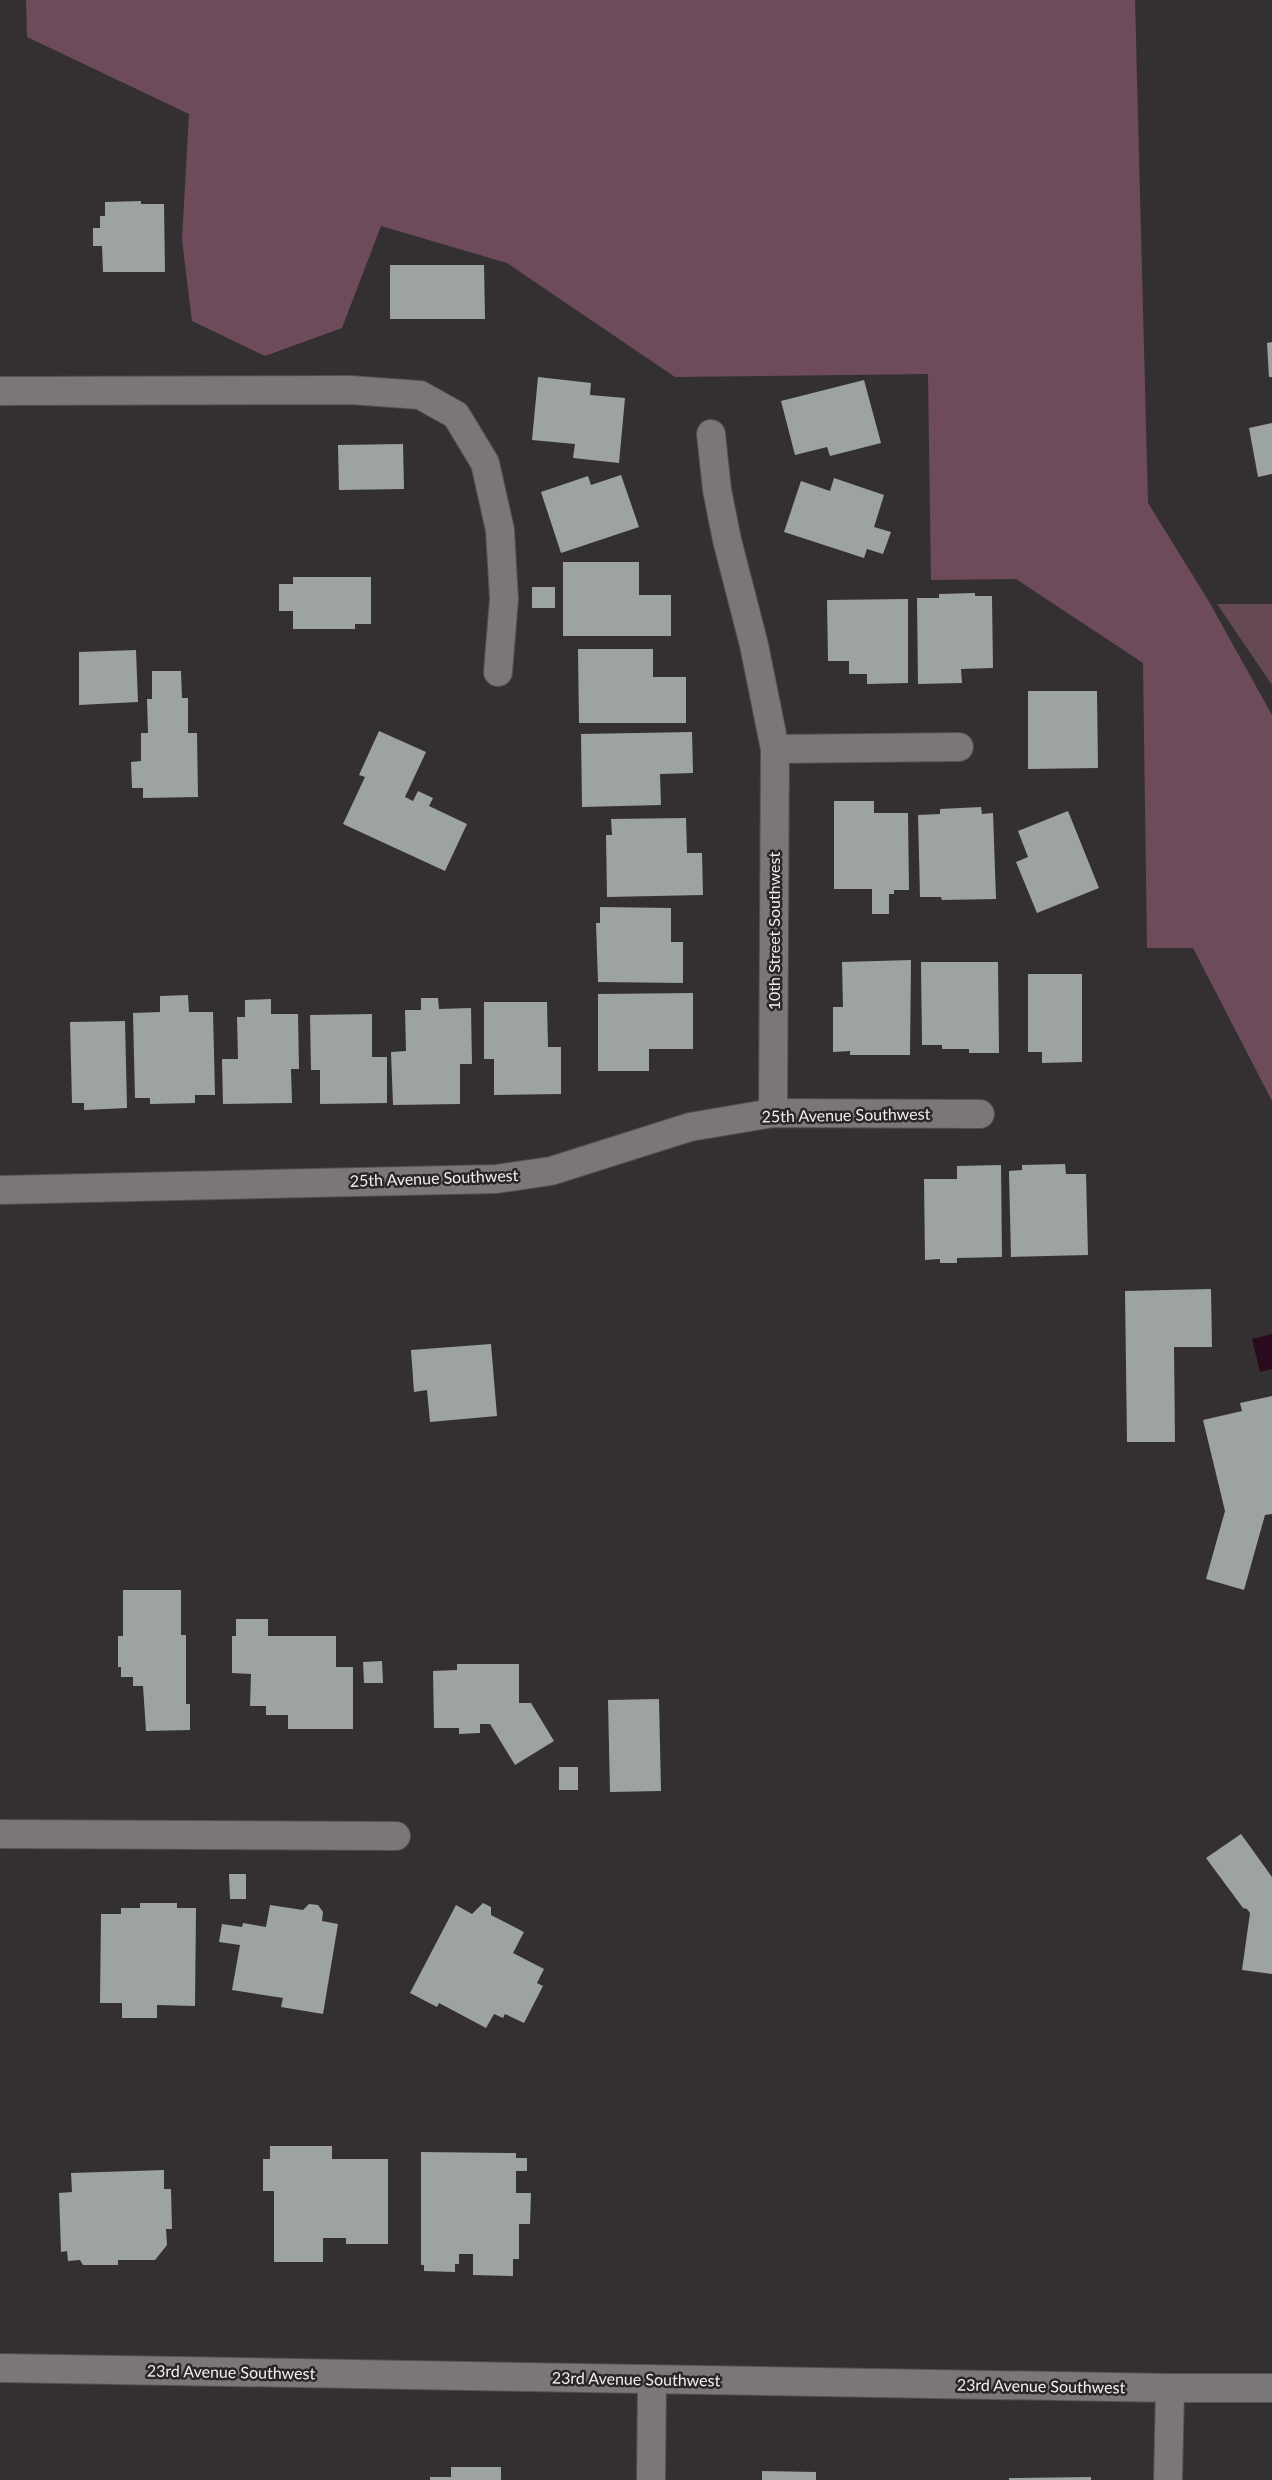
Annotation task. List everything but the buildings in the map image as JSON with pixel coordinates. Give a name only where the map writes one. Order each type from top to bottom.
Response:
[{"type":"street","points":[[0,391],[350,390],[420,395],[456,415],[485,463],[500,530],[504,599],[498,672]]},
{"type":"street","name":"10th Street Southwest","points":[[710,434],[717,490],[727,540],[754,645],[775,749],[773,1113]]},
{"type":"street","points":[[775,749],[959,747]]},
{"type":"street","name":"25th Avenue Southwest","points":[[0,1190],[496,1179],[550,1171],[690,1127],[773,1113],[980,1114]]},
{"type":"street","points":[[0,1834],[396,1836]]},
{"type":"street","name":"23rd Avenue Southwest","points":[[0,2368],[1170,2388],[1272,2388]]},
{"type":"street","points":[[651,2480],[652,2379]]},
{"type":"street","points":[[1168,2480],[1170,2388]]},
{"type":"shaded area","points":[[26,0],[1135,0],[1148,503],[1208,600],[1272,715],[1272,1101],[1193,948],[1147,948],[1143,663],[1016,579],[931,580],[928,374],[675,377],[507,263],[381,226],[342,328],[265,356],[192,321],[182,240],[189,114],[27,37]]},
{"type":"shaded area","points":[[1217,604],[1272,604],[1272,685]]},
{"type":"shaded area","points":[[1272,1334],[1272,1369],[1260,1372],[1252,1339]]}]
